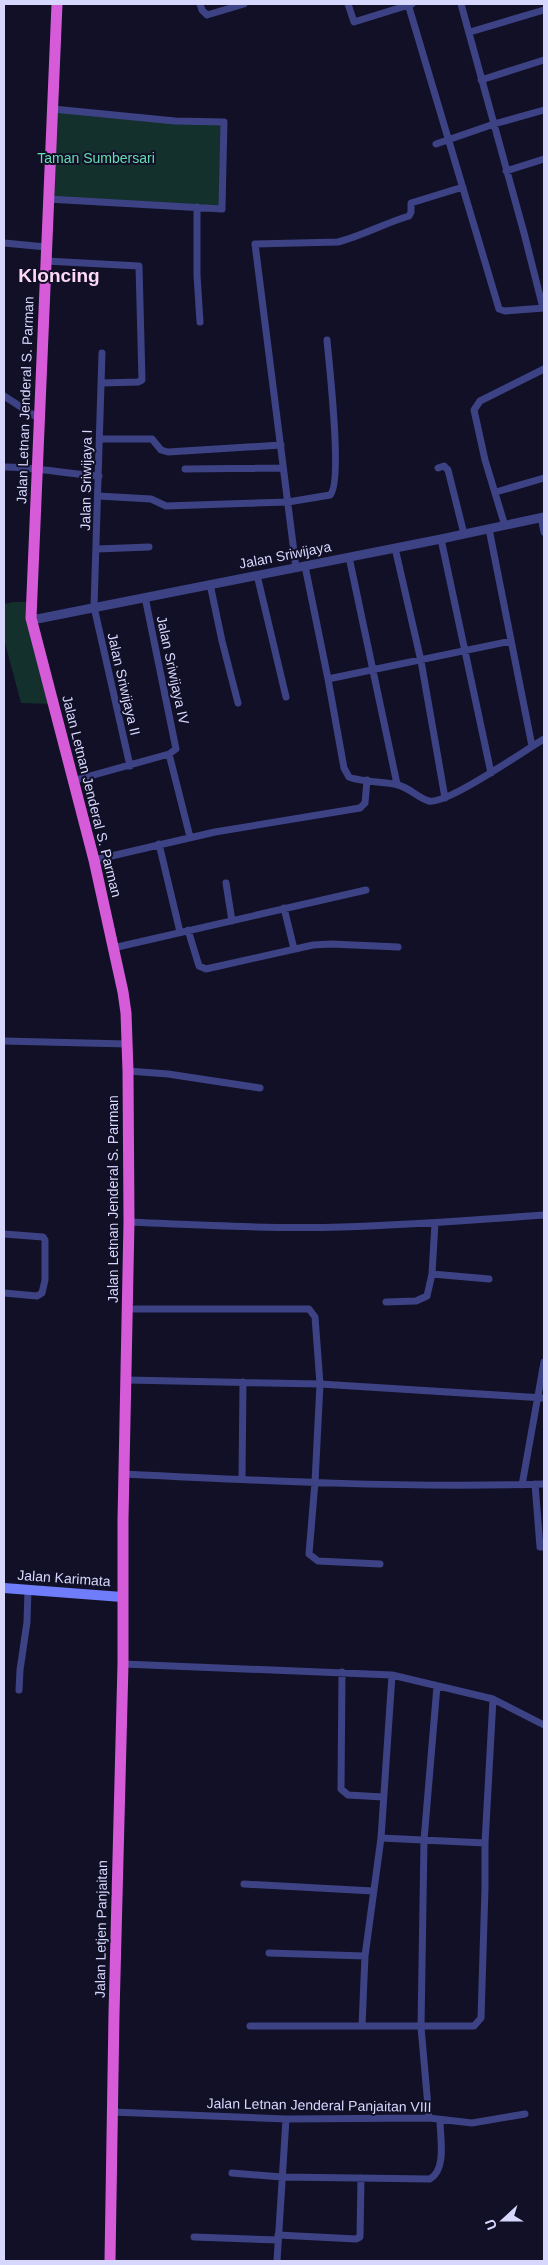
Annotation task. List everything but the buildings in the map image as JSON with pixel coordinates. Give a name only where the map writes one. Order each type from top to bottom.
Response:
[{"type":"highway","name":"Jalan Letnan Jenderal S. Parman","points":[[57,4],[38,418],[32,620],[72,781],[94,860],[125,1004],[128,1071],[129,1222],[122,1597]]},
{"type":"highway","name":"Jalan Letjen Panjaitan","points":[[110,2261],[123,1664],[122,1597]]},
{"type":"main road","name":"Jalan Karimata","points":[[4,1588],[122,1597]]},
{"type":"street","points":[[200,4],[202,10],[207,15],[231,6],[244,4]]},
{"type":"street","points":[[348,4],[354,22],[409,4],[500,309],[505,311],[544,308],[481,80],[470,32],[460,4]]},
{"type":"street","points":[[470,32],[544,10]]},
{"type":"street","points":[[481,80],[544,60]]},
{"type":"street","points":[[48,199],[222,209],[224,122],[175,121],[53,109]]},
{"type":"street","points":[[436,144],[494,124],[544,110]]},
{"type":"street","points":[[506,171],[544,159]]},
{"type":"street","points":[[463,187],[410,203],[411,212],[409,216],[349,239],[338,242],[255,244],[288,502],[300,567],[328,679],[344,768],[349,777],[397,784],[430,801],[445,798],[491,773],[544,739]]},
{"type":"street","points":[[197,207],[197,275],[200,322]]},
{"type":"street","points":[[4,243],[46,247]]},
{"type":"street","points":[[46,262],[139,266],[142,380],[138,382],[101,383]]},
{"type":"street","points":[[98,496],[151,499],[166,506],[288,502],[326,497],[334,491],[334,414],[327,340]]},
{"type":"street","name":"Jalan Sriwijaya I","points":[[94,607],[102,353]]},
{"type":"street","points":[[505,526],[474,416],[476,405],[544,369]]},
{"type":"street","points":[[4,396],[38,418]]},
{"type":"street","points":[[100,439],[152,440],[161,450],[168,452],[281,445]]},
{"type":"street","points":[[438,468],[444,466],[448,470],[464,534]]},
{"type":"street","points":[[4,467],[98,476]]},
{"type":"street","points":[[185,469],[284,468]]},
{"type":"street","points":[[496,492],[544,478]]},
{"type":"street","points":[[543,517],[544,532]]},
{"type":"street","name":"Jalan Sriwijaya","points":[[32,620],[543,517]]},
{"type":"street","points":[[490,529],[532,746]]},
{"type":"street","points":[[441,539],[491,773]]},
{"type":"street","points":[[97,549],[149,547]]},
{"type":"street","points":[[395,548],[421,661],[445,798]]},
{"type":"street","points":[[349,556],[397,784]]},
{"type":"street","points":[[257,575],[286,698]]},
{"type":"street","points":[[210,584],[238,704]]},
{"type":"street","name":"Jalan Sriwijaya IV","points":[[145,597],[176,749],[169,754]]},
{"type":"street","name":"Jalan Sriwijaya II","points":[[94,607],[130,766]]},
{"type":"street","points":[[328,679],[511,641]]},
{"type":"street","points":[[72,781],[169,754],[190,837]]},
{"type":"street","points":[[94,860],[190,837],[360,808],[365,803],[367,780]]},
{"type":"street","points":[[159,844],[180,932]]},
{"type":"street","points":[[226,883],[232,921]]},
{"type":"street","points":[[113,948],[366,890]]},
{"type":"street","points":[[284,908],[294,949]]},
{"type":"street","points":[[188,930],[199,966],[206,970],[294,949],[332,944],[398,947]]},
{"type":"street","points":[[4,1040],[127,1044]]},
{"type":"street","points":[[128,1071],[168,1074],[260,1088]]},
{"type":"street","points":[[129,1222],[261,1227],[342,1227],[435,1223],[544,1215]]},
{"type":"street","points":[[386,1302],[416,1301],[425,1298],[432,1274],[435,1223]]},
{"type":"street","points":[[4,1234],[44,1237],[45,1280],[42,1293],[37,1296],[4,1293]]},
{"type":"street","points":[[432,1274],[489,1279]]},
{"type":"street","points":[[128,1308],[309,1309],[315,1317],[320,1384],[315,1482],[309,1545],[311,1558],[318,1561],[380,1564]]},
{"type":"street","points":[[522,1485],[540,1398],[544,1362]]},
{"type":"street","points":[[127,1380],[320,1384],[540,1398]]},
{"type":"street","points":[[242,1480],[243,1382]]},
{"type":"street","points":[[124,1474],[315,1482],[544,1484]]},
{"type":"street","points":[[535,1484],[540,1547],[544,1547]]},
{"type":"street","points":[[19,1690],[27,1622],[28,1589]]},
{"type":"street","points":[[123,1664],[392,1674],[493,1699],[544,1725]]},
{"type":"street","points":[[342,1672],[341,1789],[348,1795],[383,1796]]},
{"type":"street","points":[[362,2026],[365,1956],[381,1838],[392,1674]]},
{"type":"street","points":[[429,2118],[421,2027],[424,1840],[437,1686]]},
{"type":"street","points":[[250,2026],[474,2026],[481,2018],[485,1843],[493,1699]]},
{"type":"street","points":[[381,1838],[485,1843]]},
{"type":"street","points":[[244,1884],[373,1891]]},
{"type":"street","points":[[269,1953],[365,1956]]},
{"type":"street","name":"Jalan Letnan Jenderal Panjaitan VIII","points":[[112,2112],[286,2119],[429,2118],[472,2123],[525,2114]]},
{"type":"street","points":[[277,2261],[286,2119]]},
{"type":"street","points":[[232,2173],[282,2177],[430,2179],[436,2175],[440,2167],[440,2120]]},
{"type":"street","points":[[194,2237],[356,2239],[360,2237],[361,2178]]},
{"type":"green space","name":"Taman Sumbersari","points":[[53,110],[224,125],[222,210],[49,199]]},
{"type":"green space","points":[[32,602],[53,704],[21,703],[4,639],[4,604]]},
{"type":"district","name":"Kloncing","points":[[59,275]]}]
